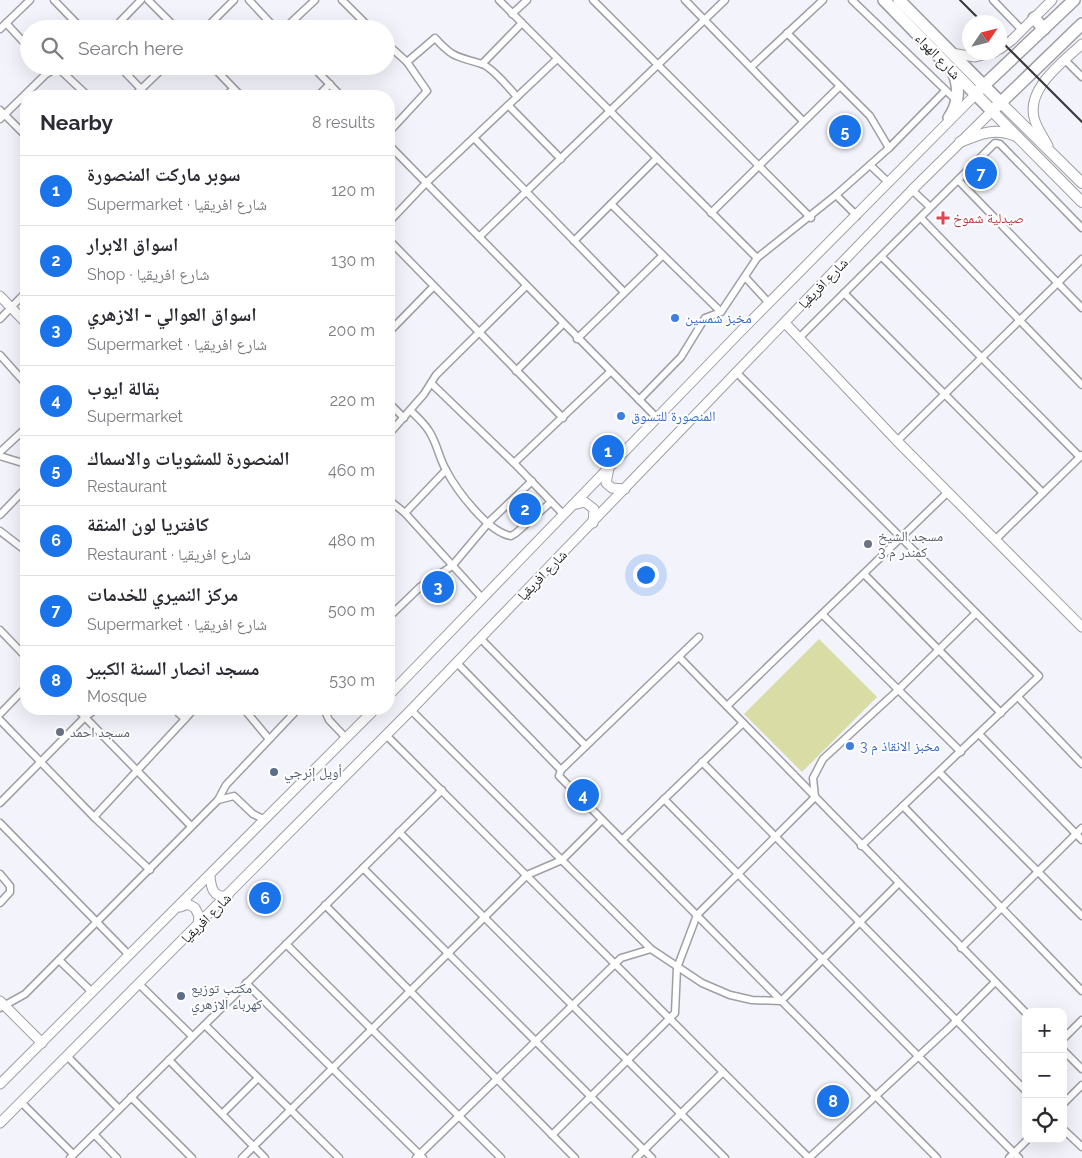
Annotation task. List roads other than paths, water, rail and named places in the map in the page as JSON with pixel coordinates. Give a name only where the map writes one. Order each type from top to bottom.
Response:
[{"type":"highway","name":"شارع الهواء","points":[[884,0],[975,94],[997,107]]},
{"type":"highway","name":"شارع الهواء","points":[[899,0],[983,86],[997,107]]},
{"type":"highway","name":"شارع افريقيا","points":[[975,94],[1074,0]]},
{"type":"highway","points":[[1034,18],[1044,29]]},
{"type":"highway","name":"شارع افريقيا","points":[[997,107],[1082,24]]},
{"type":"highway","points":[[949,118],[957,101],[957,85],[953,70]]},
{"type":"main road","points":[[997,107],[1020,139],[1082,202]]},
{"type":"main road","points":[[997,107],[1050,151],[1082,184]]},
{"type":"main road","points":[[960,142],[978,134],[992,131],[1007,132],[1020,139]]},
{"type":"street","points":[[0,29],[30,0]]},
{"type":"street","points":[[54,0],[73,20]]},
{"type":"street","points":[[122,20],[141,0]]},
{"type":"street","points":[[148,0],[168,20]]},
{"type":"street","points":[[213,20],[234,0]]},
{"type":"street","points":[[249,0],[268,20]]},
{"type":"street","points":[[294,20],[315,0]]},
{"type":"street","points":[[342,0],[362,20]]},
{"type":"street","points":[[499,0],[757,258]]},
{"type":"street","points":[[512,14],[527,0]]},
{"type":"street","points":[[593,0],[811,218]]},
{"type":"street","points":[[685,0],[803,121]]},
{"type":"street","points":[[479,237],[659,66],[725,0]]},
{"type":"street","points":[[751,67],[822,0]]},
{"type":"street","points":[[852,0],[957,101]]},
{"type":"street","points":[[993,0],[1022,30]]},
{"type":"street","points":[[1007,43],[1052,0]]},
{"type":"street","points":[[6,23],[20,38]]},
{"type":"street","points":[[482,64],[522,23]]},
{"type":"street","points":[[787,33],[874,121],[889,148]]},
{"type":"street","points":[[407,62],[435,38],[453,56],[482,64],[506,84],[517,97]]},
{"type":"street","points":[[1050,151],[1035,121],[1034,107],[1038,90],[1082,44]]},
{"type":"street","points":[[395,51],[407,62],[427,90],[395,125]]},
{"type":"street","points":[[950,53],[962,55]]},
{"type":"street","points":[[395,216],[426,183],[557,59]]},
{"type":"street","points":[[1065,60],[1082,77]]},
{"type":"street","points":[[26,90],[42,75]]},
{"type":"street","points":[[66,75],[82,90]]},
{"type":"street","points":[[128,75],[142,89],[156,75]]},
{"type":"street","points":[[220,75],[233,89]]},
{"type":"street","points":[[321,75],[336,90]]},
{"type":"street","points":[[324,90],[330,84]]},
{"type":"street","points":[[712,213],[840,86]]},
{"type":"street","points":[[639,400],[681,357],[705,318],[721,312],[746,278],[757,258],[811,218],[889,148],[945,91]]},
{"type":"street","name":"شارع افريقيا","points":[[395,689],[769,303],[857,216],[949,118],[975,94]]},
{"type":"street","points":[[20,96],[1,114],[20,131]]},
{"type":"street","points":[[509,106],[561,158]]},
{"type":"street","name":"شارع افريقيا","points":[[0,1123],[228,896],[457,663],[912,190],[997,107]]},
{"type":"street","points":[[475,138],[624,292]]},
{"type":"street","points":[[799,338],[995,143],[1000,144],[1082,228]]},
{"type":"street","points":[[395,151],[577,339],[657,418]]},
{"type":"street","points":[[574,241],[657,158]]},
{"type":"street","points":[[870,165],[889,183]]},
{"type":"street","points":[[958,180],[1082,308]]},
{"type":"street","points":[[912,190],[930,207]]},
{"type":"street","points":[[836,195],[857,216]]},
{"type":"street","points":[[611,204],[721,312]]},
{"type":"street","points":[[921,218],[1082,385]]},
{"type":"street","points":[[395,246],[563,418]]},
{"type":"street","points":[[577,339],[662,256]]},
{"type":"street","points":[[882,257],[1081,456],[995,540]]},
{"type":"street","points":[[897,441],[1082,259]]},
{"type":"street","points":[[746,278],[769,303]]},
{"type":"street","points":[[395,326],[434,286]]},
{"type":"street","points":[[395,428],[411,411],[436,374],[526,286]]},
{"type":"street","points":[[844,293],[1042,493]]},
{"type":"street","points":[[0,296],[20,317]]},
{"type":"street","points":[[0,319],[20,298]]},
{"type":"street","points":[[785,323],[897,441],[1082,627]]},
{"type":"street","points":[[516,371],[563,324]]},
{"type":"street","points":[[0,354],[20,377]]},
{"type":"street","points":[[514,463],[610,372]]},
{"type":"street","points":[[737,373],[1039,676],[861,846]]},
{"type":"street","points":[[431,384],[514,463],[563,514]]},
{"type":"street","points":[[395,408],[404,418]]},
{"type":"street","points":[[411,411],[429,430],[446,470],[469,504],[506,535],[511,536],[551,502]]},
{"type":"street","points":[[20,434],[0,454],[20,462]]},
{"type":"street","points":[[609,467],[606,483],[612,488],[625,489]]},
{"type":"street","points":[[405,513],[446,470]]},
{"type":"street","points":[[395,608],[420,587],[452,566],[489,522],[532,481]]},
{"type":"street","points":[[727,706],[948,492]]},
{"type":"street","points":[[0,515],[20,494]]},
{"type":"street","points":[[572,506],[582,502],[590,504],[594,509],[592,523]]},
{"type":"street","points":[[395,505],[405,513],[482,598]]},
{"type":"street","points":[[0,531],[20,546]]},
{"type":"street","points":[[864,574],[1001,713]]},
{"type":"street","points":[[815,797],[813,778],[823,758],[898,690],[976,613]]},
{"type":"street","points":[[822,614],[961,752]]},
{"type":"street","points":[[0,630],[20,651]]},
{"type":"street","points":[[699,637],[561,770],[559,776],[937,1158]]},
{"type":"street","points":[[480,638],[586,746]]},
{"type":"street","points":[[679,657],[898,884],[1022,1009]]},
{"type":"street","points":[[457,663],[561,770]]},
{"type":"street","points":[[0,714],[20,693]]},
{"type":"street","points":[[1018,697],[1082,764]]},
{"type":"street","points":[[410,710],[650,949],[702,983],[730,995],[752,1000],[782,1001],[898,884]]},
{"type":"street","points":[[0,803],[88,715]]},
{"type":"street","points":[[181,715],[185,719]]},
{"type":"street","points":[[94,817],[189,715]]},
{"type":"street","points":[[249,715],[269,739]]},
{"type":"street","points":[[42,1043],[2,1005],[25,994],[96,921],[150,870],[218,800],[226,785],[292,715]]},
{"type":"street","points":[[327,715],[346,738]]},
{"type":"street","name":"شارع افريقيا","points":[[0,1084],[369,715]]},
{"type":"street","points":[[85,717],[191,826]]},
{"type":"street","points":[[0,720],[94,817],[150,870]]},
{"type":"street","points":[[622,840],[743,723]]},
{"type":"street","points":[[979,734],[1082,840]]},
{"type":"street","points":[[386,735],[809,1158],[919,1056],[995,982]]},
{"type":"street","points":[[702,762],[1022,1087]]},
{"type":"street","points":[[939,772],[1082,916]]},
{"type":"street","points":[[21,1102],[72,1156],[442,790]]},
{"type":"street","points":[[218,800],[234,796],[253,814],[265,820]]},
{"type":"street","points":[[552,1135],[675,1013],[677,968],[697,916],[815,797]]},
{"type":"street","points":[[664,799],[919,1056],[1014,1156],[1025,1143]]},
{"type":"street","points":[[903,806],[1082,991]]},
{"type":"street","points":[[242,1158],[527,875],[562,860],[602,820]]},
{"type":"street","points":[[0,823],[129,955]]},
{"type":"street","points":[[961,948],[1082,828]]},
{"type":"street","points":[[399,832],[725,1158]]},
{"type":"street","points":[[362,868],[652,1158]]},
{"type":"street","points":[[0,874],[10,886],[10,892],[0,903]]},
{"type":"street","points":[[210,876],[211,887],[214,893],[220,896],[228,896]]},
{"type":"street","points":[[178,907],[187,904],[194,906],[198,912],[198,925]]},
{"type":"street","points":[[325,906],[575,1158]]},
{"type":"street","points":[[286,944],[501,1158]]},
{"type":"street","points":[[246,983],[420,1157],[621,958],[650,949]]},
{"type":"street","points":[[59,960],[92,992]]},
{"type":"street","points":[[139,984],[192,1036]]},
{"type":"street","points":[[1067,1035],[1082,1020]]},
{"type":"street","points":[[205,1024],[339,1158]]},
{"type":"street","points":[[1066,1053],[1082,1069]]},
{"type":"street","points":[[67,1056],[119,1109]]},
{"type":"street","points":[[169,1060],[265,1158]]},
{"type":"street","points":[[636,1158],[724,1072]]},
{"type":"street","points":[[222,1114],[258,1078]]},
{"type":"street","points":[[1067,1100],[1082,1085]]},
{"type":"street","points":[[131,1097],[192,1158]]},
{"type":"street","points":[[1067,1133],[1082,1147]]},
{"type":"street","points":[[94,1134],[117,1158]]},
{"type":"railway","points":[[960,0],[975,15]]},
{"type":"railway","points":[[1007,47],[1082,122]]},
{"type":"place","name":"المنصورة للمشويات والاسماك","points":[[845,131]]},
{"type":"place","name":"مركز النميري للخدمات","points":[[981,173]]},
{"type":"place","name":"صيدلية شموخ","points":[[943,218]]},
{"type":"place","name":"مخبز شمسين","points":[[675,318]]},
{"type":"place","name":"المنصورة للتسوق","points":[[621,416]]},
{"type":"place","name":"سوبر ماركت المنصورة","points":[[608,451]]},
{"type":"place","name":"اسواق الابرار","points":[[525,509]]},
{"type":"place","name":"مسجد الشيخ كمندر م 3","points":[[868,544]]},
{"type":"place","name":"اسواق العوالي - الازهري","points":[[438,587]]},
{"type":"place","name":"مسجد احمد","points":[[60,732]]},
{"type":"place","name":"مخبز الانقاذ م 3","points":[[850,746]]},
{"type":"place","name":"أويل إنرجي","points":[[274,772]]},
{"type":"place","name":"بقالة ايوب","points":[[583,795]]},
{"type":"place","name":"كافتريا لون المنقة","points":[[265,898]]},
{"type":"place","name":"مكتب توزيع كهرباء الازهري","points":[[181,996]]},
{"type":"place","name":"مسجد انصار السنة الكبير","points":[[833,1101]]}]
